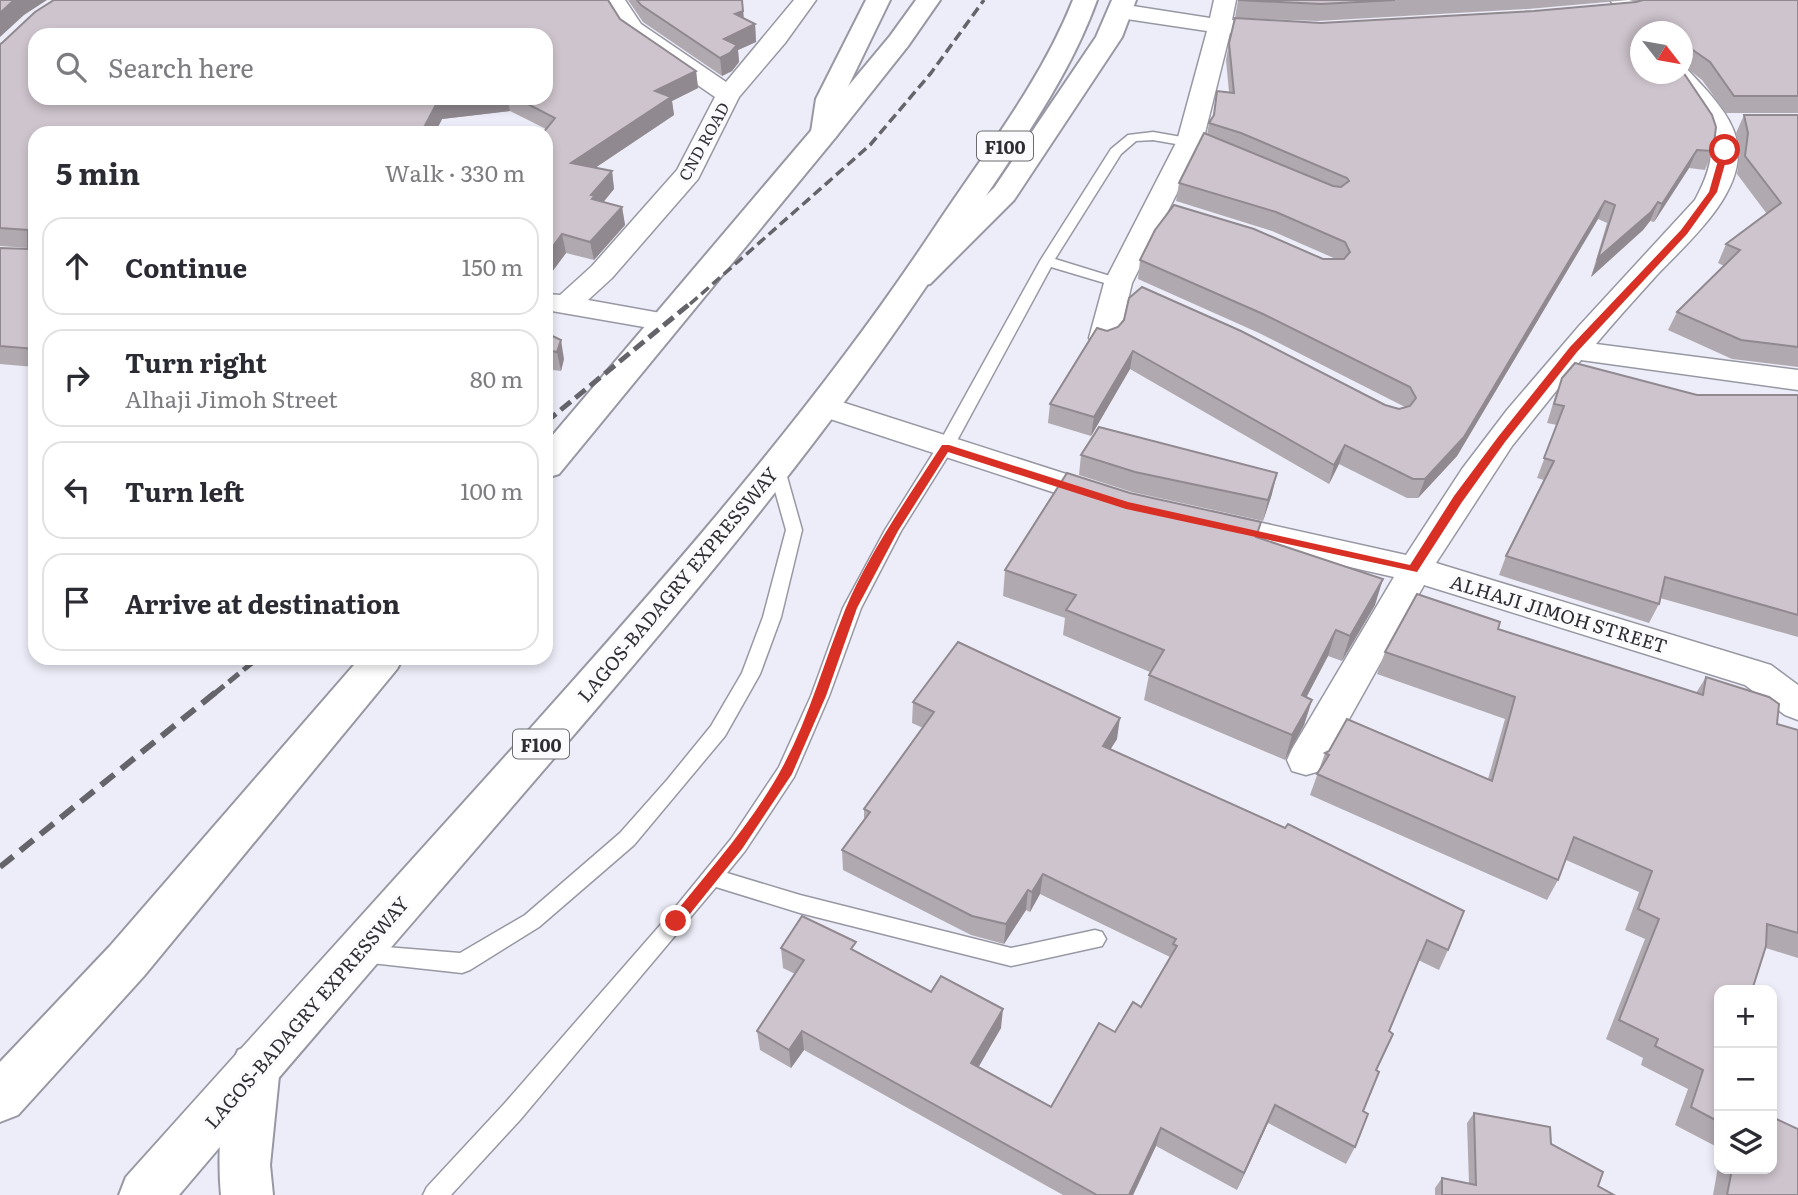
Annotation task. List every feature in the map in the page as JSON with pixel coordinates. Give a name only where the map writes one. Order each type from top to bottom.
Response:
[{"type":"main road","points":[[825,132],[829,99],[878,0]]},
{"type":"main road","points":[[553,458],[825,132],[899,41],[928,0]]},
{"type":"main road","name":"LAGOS-BADAGRY EXPRESSWAY","points":[[145,1195],[255,1066],[358,954],[708,553],[826,407],[919,278],[975,189],[1041,94],[1085,0]]},
{"type":"main road","name":"LAGOS-BADAGRY EXPRESSWAY","points":[[919,278],[1004,194],[1109,37],[1122,5]]},
{"type":"main road","points":[[0,1098],[127,961],[377,665]]},
{"type":"main road","points":[[247,1195],[244,1165],[255,1066]]},
{"type":"street","points":[[614,0],[632,29],[728,95]]},
{"type":"street","name":"CND ROAD","points":[[556,304],[602,272],[689,173],[728,95],[777,38],[805,0]]},
{"type":"street","points":[[1104,338],[1130,288],[1155,207],[1199,144],[1225,0]]},
{"type":"street","points":[[1122,5],[1219,26],[1305,30]]},
{"type":"street","points":[[1618,7],[1633,21]]},
{"type":"street","points":[[1306,760],[1352,684],[1413,569],[1487,459],[1574,349],[1684,232],[1713,192],[1730,123],[1689,84]]},
{"type":"street","points":[[1155,207],[1182,215]]},
{"type":"street","points":[[556,304],[667,322]]},
{"type":"street","points":[[1574,349],[1798,380]]},
{"type":"street","points":[[826,407],[1139,508]]},
{"type":"street","name":"ALHAJI JIMOH STREET","points":[[1178,516],[1413,569],[1758,675],[1798,705]]},
{"type":"street","points":[[1758,675],[1798,682]]},
{"type":"lane","points":[[435,1195],[512,1112],[712,877],[738,845],[787,771],[820,696],[852,608],[893,530],[945,447],[1046,261],[1116,152],[1132,138],[1153,136],[1199,144]]},
{"type":"lane","points":[[1046,261],[1130,288]]},
{"type":"lane","points":[[358,954],[461,963],[532,921],[628,839],[674,786],[718,731],[751,674],[772,617],[794,530],[776,466]]},
{"type":"lane","points":[[712,877],[813,907],[1011,957],[1095,939]]},
{"type":"building","points":[[0,0],[14,0],[0,13]]},
{"type":"building","points":[[54,0],[608,0],[620,19],[696,71],[655,91],[671,97],[571,163],[612,171],[591,195],[595,196],[592,199],[622,207],[590,242],[562,234],[553,246],[553,126],[549,126],[555,118],[530,105],[553,105],[553,28],[28,28],[28,105],[436,105],[425,126],[28,126],[28,230],[0,228],[0,44],[35,12]]},
{"type":"building","points":[[637,0],[742,0],[743,11],[735,14],[755,24],[724,39],[737,45],[730,53],[720,58]]},
{"type":"building","points":[[1238,0],[1395,0],[1321,4]]},
{"type":"building","points":[[1798,0],[1798,96],[1734,96],[1710,62],[1693,50],[1693,21],[1630,21],[1630,84],[1691,84],[1712,115],[1716,127],[1713,151],[1697,150],[1662,204],[1658,202],[1651,212],[1598,258],[1615,205],[1605,201],[1464,437],[1425,479],[1413,479],[1345,445],[1334,465],[1133,351],[1094,417],[1050,404],[1097,328],[1107,331],[1118,327],[1124,320],[1129,298],[1142,287],[1241,331],[1385,405],[1399,409],[1410,406],[1416,398],[1410,387],[1263,314],[1140,260],[1155,230],[1174,205],[1254,229],[1323,259],[1344,259],[1350,252],[1345,242],[1276,212],[1179,183],[1204,133],[1333,186],[1341,187],[1349,181],[1241,133],[1209,123],[1214,115],[1217,91],[1234,93],[1229,43],[1235,18],[1321,23],[1534,11],[1636,2]]},
{"type":"building","points":[[1744,115],[1798,115],[1798,347],[1741,340],[1677,312],[1740,250],[1726,244],[1781,203],[1745,156],[1748,133]]},
{"type":"building","points":[[0,248],[28,249],[28,348],[0,346]]},
{"type":"building","points":[[553,336],[561,340],[557,352],[553,351]]},
{"type":"building","points":[[1575,363],[1697,395],[1798,395],[1798,615],[1665,577],[1659,604],[1506,556],[1554,461],[1544,458],[1564,406],[1554,404],[1562,378]]},
{"type":"building","points":[[1099,427],[1277,473],[1268,500],[1135,472],[1081,455]]},
{"type":"building","points":[[1067,473],[1130,493],[1261,522],[1256,537],[1383,579],[1350,636],[1336,630],[1302,695],[1312,700],[1292,735],[1149,675],[1164,650],[1066,610],[1076,595],[1005,570]]},
{"type":"building","points":[[1417,594],[1500,622],[1498,629],[1703,695],[1706,677],[1769,697],[1779,704],[1777,724],[1798,730],[1798,933],[1767,924],[1766,946],[1754,985],[1714,985],[1714,1119],[1691,1107],[1703,1070],[1655,1046],[1658,1039],[1619,1020],[1659,919],[1638,909],[1652,871],[1574,837],[1558,880],[1317,774],[1329,755],[1325,753],[1329,751],[1347,719],[1492,781],[1515,697],[1385,652]]},
{"type":"building","points":[[958,642],[1120,718],[1103,746],[1285,828],[1288,824],[1464,911],[1448,950],[1427,940],[1389,1031],[1393,1034],[1376,1070],[1379,1072],[1363,1111],[1368,1114],[1355,1147],[1275,1105],[1244,1173],[1161,1128],[1129,1195],[1097,1195],[802,1031],[789,1050],[757,1031],[804,960],[781,948],[802,916],[856,942],[851,949],[931,992],[941,976],[1003,1009],[971,1063],[1051,1107],[1099,1023],[1115,1032],[1133,1002],[1141,1007],[1177,946],[1173,944],[1176,939],[1043,874],[1032,892],[1028,890],[1006,924],[972,916],[842,850],[870,812],[864,809],[934,712],[913,702]]},
{"type":"building","points":[[1474,1113],[1550,1127],[1551,1144],[1603,1172],[1598,1186],[1614,1195],[1442,1195],[1442,1178],[1476,1185]]},
{"type":"building","points":[[1777,1119],[1798,1129],[1798,1195],[1727,1195],[1731,1174],[1777,1174]]},
{"type":"railway","points":[[690,304],[870,145],[931,73],[984,0]]},
{"type":"railway","points":[[553,416],[692,302]]},
{"type":"railway","points":[[214,694],[249,665]]},
{"type":"railway","points":[[0,867],[216,692]]},
{"type":"route","points":[[676,921],[738,845],[787,771],[820,696],[852,608],[893,530],[945,447],[1126,505],[1413,569],[1501,439],[1574,349],[1684,232],[1713,192],[1725,150]]}]
